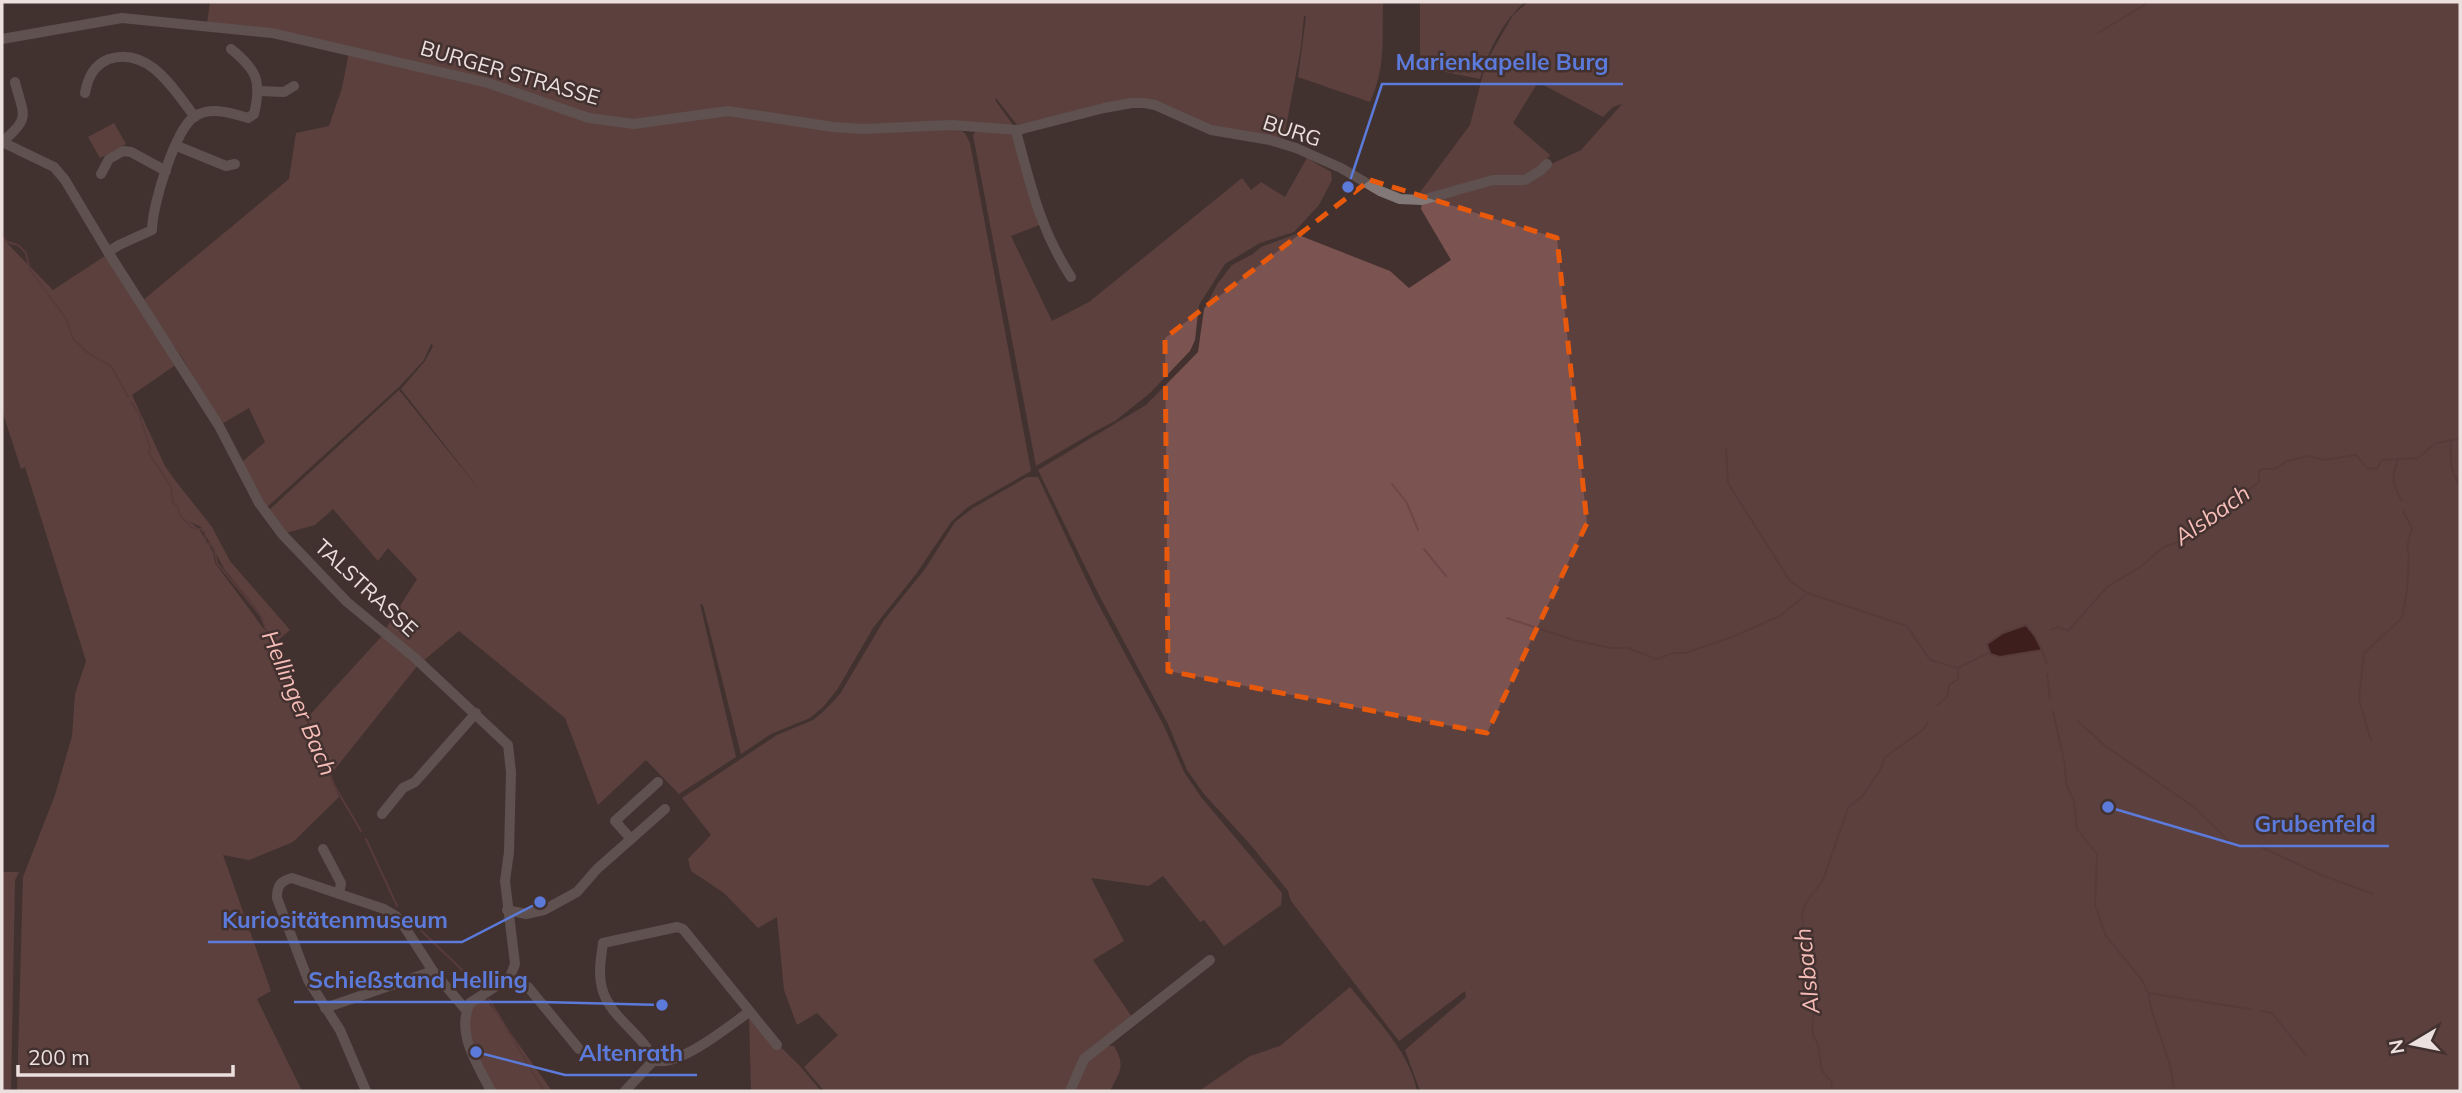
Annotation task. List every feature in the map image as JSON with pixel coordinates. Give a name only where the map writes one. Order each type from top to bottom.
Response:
[{"type":"street","name":"BURGER STRASSE","points":[[2,38],[122,18],[173,22],[291,36],[455,74],[505,88],[563,110],[614,122],[634,124],[728,111],[833,127],[970,127]]},
{"type":"street","points":[[108,252],[152,230],[156,200],[166,171],[184,130],[195,117],[219,111],[252,117],[259,91],[253,69],[231,49]]},
{"type":"street","points":[[85,93],[87,83],[97,65],[116,58],[138,58],[162,76],[195,117]]},
{"type":"street","points":[[2,142],[24,120],[25,113],[15,82]]},
{"type":"street","points":[[259,91],[284,92],[294,86]]},
{"type":"street","name":"BURG","points":[[970,127],[1018,130],[1132,103],[1155,104],[1211,130],[1270,140],[1296,148],[1340,168],[1380,191],[1400,199],[1414,200],[1493,180],[1525,180],[1547,164]]},
{"type":"street","points":[[1018,130],[1017,135],[1039,216],[1071,277]]},
{"type":"street","name":"TALSTRASSE","points":[[2,142],[54,167],[65,180],[219,426],[259,503],[282,534],[347,602],[508,745],[509,852],[505,881],[515,964],[510,977]]},
{"type":"street","points":[[177,146],[226,166],[235,164]]},
{"type":"street","points":[[101,174],[109,159],[123,151],[131,152],[166,171]]},
{"type":"street","points":[[382,814],[403,788],[415,782],[475,713]]},
{"type":"street","points":[[631,839],[615,821],[658,782]]},
{"type":"street","points":[[507,910],[526,914],[544,910],[578,892],[597,869],[665,808]]},
{"type":"street","points":[[323,849],[341,883],[339,894]]},
{"type":"street","points":[[366,1091],[340,1030],[305,974],[277,898],[278,886],[281,883],[292,878],[384,909],[396,916],[433,971],[466,1010]]},
{"type":"street","points":[[749,1012],[697,1047],[666,1061],[654,1060],[643,1040],[617,1015],[602,990],[600,967],[603,943],[677,927],[683,929],[777,1045]]},
{"type":"street","points":[[1070,1091],[1084,1059],[1210,960]]},
{"type":"street","points":[[325,1008],[433,971]]},
{"type":"street","points":[[491,1091],[468,1044],[465,1029],[466,1010],[470,1003],[510,977],[528,986],[579,1049]]},
{"type":"street","points":[[625,1091],[654,1060]]},
{"type":"highlighted area","points":[[1370,180],[1557,238],[1587,523],[1487,733],[1168,671],[1165,338]]},
{"type":"shaded area","points":[[210,2],[1383,2],[1383,41],[1379,77],[1370,102],[1298,77],[1306,17],[1304,15],[1301,48],[1283,142],[1227,132],[1154,103],[1018,126],[996,98],[1013,125],[850,125],[756,112],[638,121],[610,120],[511,88],[207,23]]},
{"type":"shaded area","points":[[1420,2],[1525,2],[1497,37],[1480,79],[1420,67]]},
{"type":"shaded area","points":[[1528,2],[2460,2],[2460,1091],[1420,1091],[1405,1050],[1466,997],[1465,991],[1399,1041],[1291,901],[1288,891],[1204,794],[1187,770],[1168,724],[1099,595],[1038,470],[1146,405],[1198,352],[1204,309],[1218,283],[1232,265],[1261,247],[1296,234],[1390,271],[1409,288],[1451,260],[1421,209],[1422,202],[1477,184],[1525,181],[1549,165],[1581,150],[1622,104],[1613,107],[1603,117],[1538,82],[1513,123],[1550,155],[1541,169],[1525,179],[1493,179],[1415,199],[1470,125],[1486,62],[1513,15]],"holes":[[[2026,626],[2042,650],[2000,657],[1990,654],[1987,644],[2003,633]]]},
{"type":"shaded area","points":[[349,52],[468,80],[606,124],[728,113],[783,122],[956,128],[965,133],[970,143],[1031,471],[968,507],[951,522],[916,574],[873,628],[837,690],[823,707],[810,718],[771,734],[741,754],[703,605],[700,604],[736,757],[679,794],[646,760],[598,805],[565,718],[459,631],[423,661],[385,630],[417,579],[388,548],[378,561],[333,509],[315,525],[286,533],[268,511],[399,390],[483,494],[401,389],[425,361],[433,346],[431,344],[424,360],[399,387],[266,508],[242,462],[265,442],[249,408],[220,425],[183,359],[142,301],[289,179],[296,133],[329,126],[342,88]]},
{"type":"shaded area","points":[[114,123],[126,144],[100,158],[88,137]]},
{"type":"shaded area","points":[[976,131],[1012,132],[1042,224],[1011,236],[1052,321],[1089,302],[1242,178],[1251,190],[1261,182],[1285,197],[1307,158],[1331,172],[1332,180],[1319,205],[1294,232],[1260,243],[1225,264],[1199,305],[1195,340],[1190,351],[1150,393],[1115,421],[1036,466],[973,135]]},
{"type":"shaded area","points":[[2,238],[53,290],[108,254],[177,364],[132,395],[165,466],[212,527],[230,561],[290,630],[277,641],[266,630],[259,612],[225,570],[201,527],[189,521],[199,529],[213,552],[215,563],[275,644],[339,797],[293,842],[249,860],[223,855],[271,991],[257,999],[302,1091],[17,1091],[23,877],[55,795],[72,736],[75,694],[86,661],[25,467],[21,469],[2,410]]},
{"type":"shaded area","points":[[1027,477],[1038,477],[1095,598],[1164,726],[1184,772],[1201,797],[1282,893],[1281,905],[1224,946],[1204,920],[1200,922],[1163,876],[1149,886],[1091,878],[1124,941],[1093,960],[1132,1017],[1084,1057],[1068,1091],[824,1091],[804,1067],[838,1035],[817,1013],[797,1025],[784,990],[777,917],[758,928],[724,893],[691,871],[688,859],[711,835],[682,798],[777,735],[813,720],[825,710],[840,694],[884,620],[925,569],[955,522],[973,508]]},
{"type":"shaded area","points":[[2026,625],[2042,650],[2000,657],[1990,654],[1987,644],[2003,633]]},
{"type":"shaded area","points":[[382,636],[418,665],[331,774],[325,754],[307,718]]},
{"type":"shaded area","points":[[2,872],[19,872],[15,880],[11,1091],[2,1091]]},
{"type":"shaded area","points":[[1350,987],[1399,1049],[1413,1076],[1417,1091],[1199,1091],[1250,1056],[1280,1046]]},
{"type":"shaded area","points":[[484,996],[552,1091],[495,1091],[479,1062],[469,1033],[469,1010]]},
{"type":"shaded area","points":[[749,1016],[800,1066],[821,1091],[751,1091]]},
{"type":"shaded area","points":[[1104,1046],[1114,1046],[1121,1064],[1110,1091],[1072,1091],[1080,1069]]},
{"type":"waterway","points":[[2098,33],[2146,4]]},
{"type":"waterway","name":"Hellinger Bach","points":[[2,237],[7,242],[18,245],[26,253],[30,270],[67,320],[73,339],[88,353],[111,366],[128,397]]},
{"type":"waterway","name":"Hellinger Bach","points":[[131,402],[139,414],[150,448],[149,453],[171,487],[173,503],[178,507],[180,515],[192,528],[201,529],[205,533],[206,542],[214,548],[217,563],[261,616],[267,633],[276,643],[280,663],[287,671],[297,696],[302,700],[308,726],[323,754],[334,785],[361,831]]},
{"type":"waterway","name":"Alsbach","points":[[2050,630],[2058,627],[2068,631],[2107,587],[2140,567],[2164,547],[2178,542],[2259,482],[2259,472],[2262,469],[2275,469],[2287,461],[2307,456],[2325,460],[2356,455],[2367,468],[2377,469],[2382,460],[2418,458],[2436,443],[2460,439]]},
{"type":"waterway","points":[[2451,440],[2452,470],[2460,485]]},
{"type":"waterway","points":[[1726,448],[1728,483],[1790,581],[1806,592]]},
{"type":"waterway","points":[[2398,459],[2394,480],[2401,500]]},
{"type":"waterway","points":[[1392,484],[1407,503],[1418,530]]},
{"type":"waterway","points":[[2371,741],[2359,700],[2364,653],[2402,618],[2407,590],[2407,547],[2412,528],[2403,511]]},
{"type":"waterway","points":[[1424,549],[1446,576]]},
{"type":"waterway","points":[[1507,618],[1574,640],[1611,648],[1628,648],[1656,659],[1674,653],[1685,653],[1732,637],[1780,616],[1808,593],[1907,626],[1930,660],[1958,668]]},
{"type":"waterway","points":[[2042,651],[2047,663]]},
{"type":"waterway","name":"Alsbach","points":[[1937,705],[1947,697],[1949,685],[1958,679],[1958,668],[1990,652]]},
{"type":"waterway","points":[[2047,674],[2050,698]]},
{"type":"waterway","points":[[2053,711],[2065,765],[2066,783],[2074,801],[2077,829],[2097,854],[2095,905],[2106,936],[2142,980],[2148,993],[2170,1065],[2174,1088]]},
{"type":"waterway","points":[[2078,721],[2104,745],[2194,807],[2228,840]]},
{"type":"waterway","name":"Alsbach","points":[[1832,1091],[1831,1081],[1822,1071],[1818,1045],[1812,1032],[1814,1008],[1803,965],[1805,942],[1802,914],[1806,903],[1823,880],[1848,808],[1864,794],[1885,757],[1924,729],[1928,722]]},
{"type":"waterway","name":"Hellinger Bach","points":[[366,839],[397,906]]},
{"type":"waterway","points":[[2261,847],[2319,874],[2373,894]]},
{"type":"waterway","name":"Hellinger Bach","points":[[410,920],[482,989]]},
{"type":"waterway","points":[[2148,993],[2250,1009]]},
{"type":"waterway","name":"Hellinger Bach","points":[[489,999],[544,1091]]},
{"type":"waterway","points":[[2261,1011],[2272,1013],[2305,1054]]},
{"type":"place","name":"Marienkapelle Burg","points":[[1348,187]]},
{"type":"place","name":"Grubenfeld","points":[[2108,807]]},
{"type":"place","name":"Kuriositätenmuseum","points":[[540,902]]},
{"type":"place","name":"Schießstand Helling","points":[[662,1005]]},
{"type":"place","name":"Altenrath","points":[[476,1052]]}]
